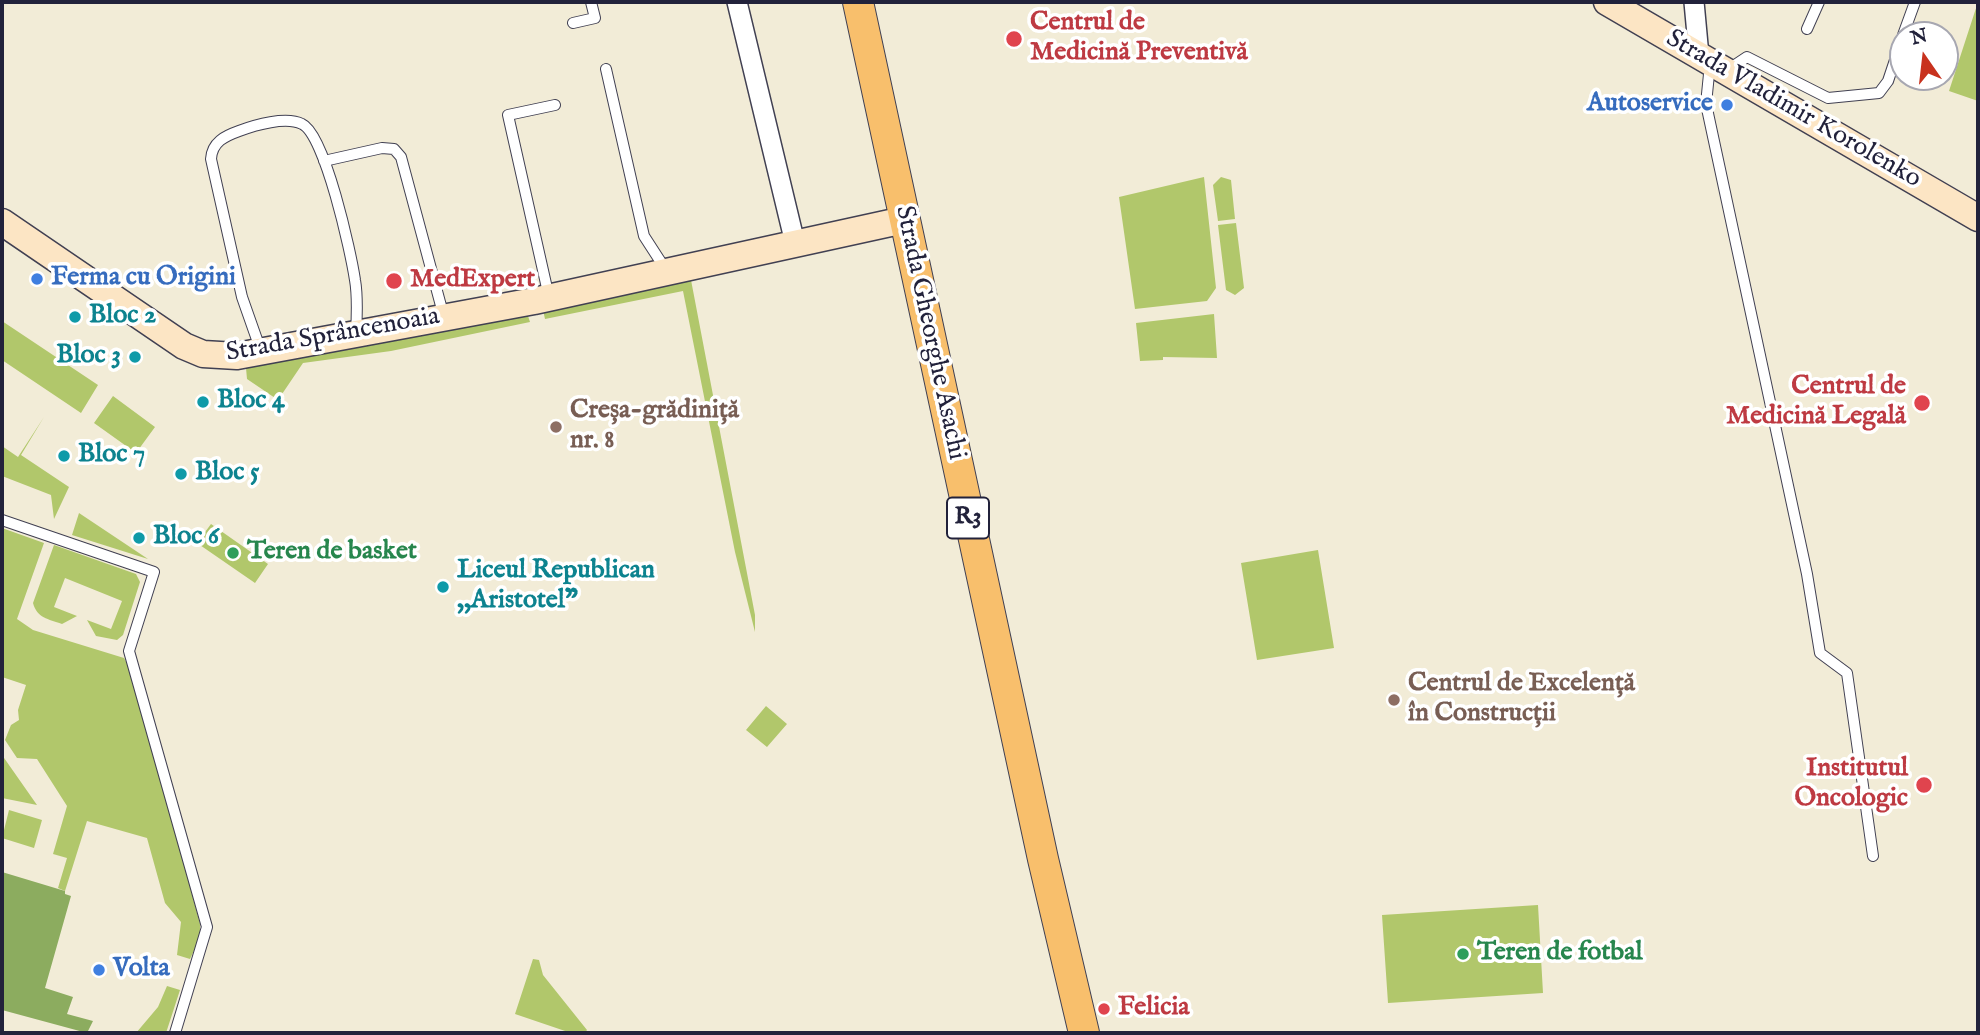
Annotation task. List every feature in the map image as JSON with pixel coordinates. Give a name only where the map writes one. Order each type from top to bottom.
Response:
[{"type":"main road","name":"Strada Gheorghe Asachi","points":[[858,2],[1042,859],[1084,1033]]},
{"type":"street","points":[[737,2],[795,243]]},
{"type":"street","points":[[1694,2],[1712,64]]},
{"type":"street","name":"Strada Vladimir Korolenko","points":[[1622,5],[1712,64],[1978,218]]},
{"type":"street","name":"Strada Sprâncenoaia","points":[[2,222],[184,346],[218,357],[261,352],[549,298],[904,220]]},
{"type":"lane","points":[[573,23],[595,18],[591,2]]},
{"type":"lane","points":[[1807,29],[1819,2]]},
{"type":"lane","points":[[1908,21],[1914,2]]},
{"type":"lane","points":[[1873,856],[1847,673],[1820,653],[1807,574],[1706,104],[1712,64],[1746,57],[1828,98],[1879,93],[1889,78]]},
{"type":"lane","points":[[606,69],[644,236],[667,271]]},
{"type":"lane","points":[[549,298],[508,115],[555,105]]},
{"type":"lane","points":[[261,352],[239,284],[211,152],[224,137],[248,128],[288,121],[306,126],[315,138],[324,161],[356,281],[356,334]]},
{"type":"lane","points":[[324,161],[382,148],[394,149],[401,157],[444,317]]},
{"type":"lane","points":[[2,520],[154,572],[129,651],[207,927],[174,1033]]},
{"type":"green space","points":[[1978,2],[1978,101],[1949,91],[1959,91],[1959,60]]},
{"type":"green space","points":[[1204,177],[1216,288],[1207,301],[1135,309],[1119,197]]},
{"type":"green space","points":[[1221,177],[1231,180],[1235,219],[1218,221],[1213,185]]},
{"type":"green space","points":[[1236,223],[1244,288],[1235,295],[1226,290],[1218,225]]},
{"type":"green space","points":[[691,280],[755,615],[755,632],[735,552],[683,291],[545,319],[543,310]]},
{"type":"green space","points":[[527,313],[530,322],[391,351],[303,363],[278,400],[247,379],[246,368]]},
{"type":"green space","points":[[1214,314],[1217,358],[1163,357],[1163,360],[1140,361],[1136,323]]},
{"type":"green space","points":[[2,321],[98,385],[81,413],[2,360]]},
{"type":"green space","points":[[113,396],[155,427],[136,453],[94,423]]},
{"type":"green space","points":[[44,417],[21,455],[69,487],[54,519],[51,495],[2,476],[2,446],[18,457]]},
{"type":"green space","points":[[79,513],[148,559],[72,535]]},
{"type":"green space","name":"Teren de basket","points":[[211,524],[268,564],[255,583],[197,543]]},
{"type":"green space","points":[[2,528],[44,543],[17,619],[33,630],[124,658],[132,673],[200,924],[200,938],[190,959],[177,955],[181,922],[165,903],[147,838],[87,821],[65,891],[58,888],[67,858],[53,854],[67,806],[37,759],[17,758],[5,740],[11,725],[19,720],[18,710],[26,685],[2,677]]},
{"type":"green space","points":[[54,545],[136,574],[140,582],[123,635],[117,640],[96,636],[87,620],[111,629],[122,601],[65,578],[54,607],[77,616],[62,624],[37,612],[33,603]]},
{"type":"green space","points":[[1318,550],[1334,648],[1257,660],[1241,563]]},
{"type":"green space","points":[[766,706],[787,724],[767,747],[746,730]]},
{"type":"green space","points":[[2,755],[37,805],[2,798]]},
{"type":"green space","points":[[9,810],[42,820],[34,848],[2,838]]},
{"type":"green space","points":[[2,872],[65,891],[65,894],[71,896],[45,988],[73,997],[67,1014],[93,1021],[87,1033],[2,1010]]},
{"type":"green space","name":"Teren de fotbal","points":[[1538,905],[1543,993],[1388,1003],[1382,915]]},
{"type":"green space","points":[[533,959],[539,960],[543,975],[587,1030],[585,1033],[571,1033],[515,1014]]},
{"type":"green space","points":[[167,986],[180,990],[166,1033],[136,1033],[158,1007]]},
{"type":"place","name":"Centrul de Medicină Preventivă","points":[[1014,39]]},
{"type":"place","name":"Autoservice","points":[[1727,105]]},
{"type":"place","name":"Ferma cu Origini","points":[[37,279]]},
{"type":"place","name":"MedExpert","points":[[394,281]]},
{"type":"place","name":"Bloc 2","points":[[75,317]]},
{"type":"place","name":"Bloc 3","points":[[135,357]]},
{"type":"place","name":"Bloc 4","points":[[203,402]]},
{"type":"place","name":"Centrul de Medicină Legală","points":[[1922,403]]},
{"type":"place","name":"Creșa-grădiniță nr. 8","points":[[556,427]]},
{"type":"place","name":"Bloc 7","points":[[64,456]]},
{"type":"place","name":"Bloc 5","points":[[181,474]]},
{"type":"place","name":"Bloc 6","points":[[139,538]]},
{"type":"place","name":"Teren de basket","points":[[233,553]]},
{"type":"place","name":"Liceul Republican ,,Aristotel\"","points":[[443,587]]},
{"type":"place","name":"Centrul de Excelență în Construcții","points":[[1394,700]]},
{"type":"place","name":"Institutul Oncologic","points":[[1924,785]]},
{"type":"place","name":"Teren de fotbal","points":[[1463,954]]},
{"type":"place","name":"Volta","points":[[99,970]]},
{"type":"place","name":"Felicia","points":[[1104,1009]]}]
